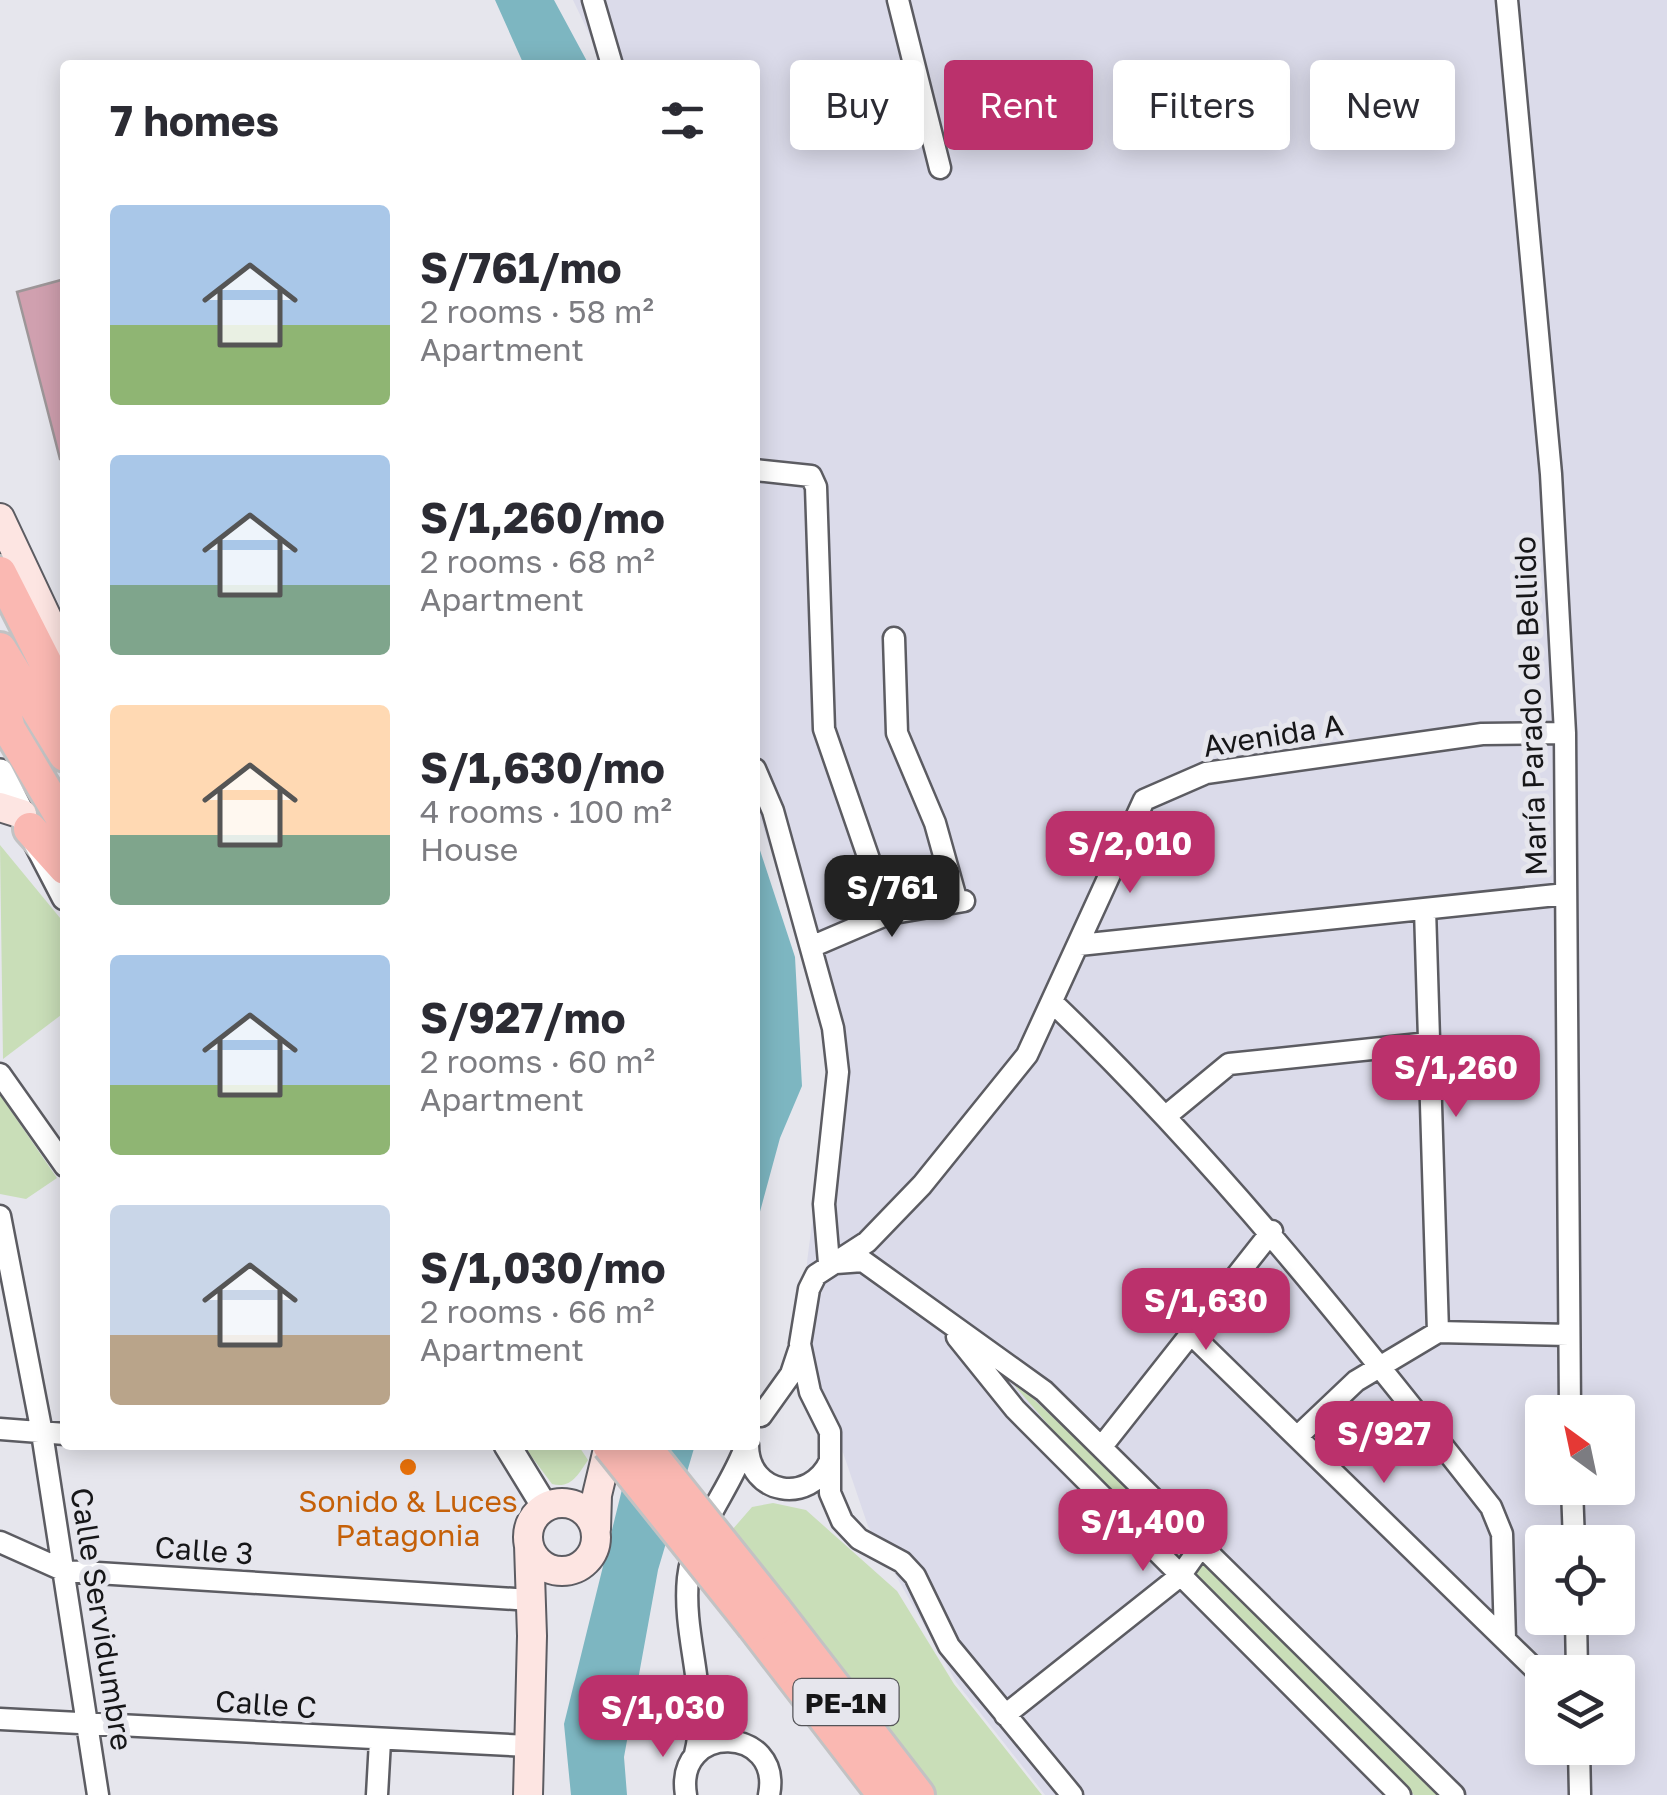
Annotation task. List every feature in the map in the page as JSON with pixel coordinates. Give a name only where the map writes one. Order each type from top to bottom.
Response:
[{"type":"highway","points":[[0,572],[60,692]]},
{"type":"highway","points":[[0,650],[60,747]]},
{"type":"highway","points":[[0,694],[9,729],[60,814]]},
{"type":"highway","points":[[17,817],[60,863]]},
{"type":"highway","name":"PE-1N","points":[[646,1450],[884,1795]]},
{"type":"highway","name":"PE-1N","points":[[606,1459],[764,1618],[918,1795]]},
{"type":"main road","points":[[0,518],[60,645]]},
{"type":"main road","points":[[528,1795],[531,1524],[550,1506],[580,1493],[606,1459]]},
{"type":"main road","points":[[532,1636],[544,1602],[594,1550],[606,1459]]},
{"type":"main road","points":[[550,1506],[566,1502],[585,1510],[596,1529]]},
{"type":"main road","points":[[529,1545],[549,1568],[570,1570],[580,1566]]},
{"type":"street","points":[[594,0],[611,60]]},
{"type":"street","points":[[898,0],[940,168]]},
{"type":"street","name":"María Parado de Bellido","points":[[1507,0],[1551,474],[1566,733],[1570,1395]]},
{"type":"street","points":[[760,470],[802,472],[812,476],[816,487],[824,729],[888,914]]},
{"type":"street","points":[[811,947],[888,914],[961,902],[935,823],[897,733],[894,638]]},
{"type":"street","name":"Avenida A","points":[[828,1263],[867,1242],[922,1185],[1027,1055],[1144,800],[1206,774],[1482,734],[1566,733]]},
{"type":"street","points":[[0,772],[17,817],[60,890]]},
{"type":"street","points":[[760,781],[772,811],[833,1028],[838,1072],[824,1204],[828,1263],[809,1290],[792,1374],[760,1417]]},
{"type":"street","points":[[1079,945],[1566,894]]},
{"type":"street","points":[[1425,909],[1438,1332]]},
{"type":"street","points":[[1052,1002],[1166,1116],[1272,1231],[1500,1522],[1504,1639]]},
{"type":"street","points":[[1166,1116],[1229,1064],[1429,1044]]},
{"type":"street","points":[[0,1074],[60,1159]]},
{"type":"street","name":"Calle Servidumbre","points":[[0,1216],[42,1433],[90,1723],[98,1795]]},
{"type":"street","points":[[1103,1445],[1272,1231]]},
{"type":"street","points":[[828,1263],[862,1262],[1044,1392],[1103,1445],[1454,1795]]},
{"type":"street","points":[[932,1310],[1015,1409],[1400,1795]]},
{"type":"street","points":[[1297,1437],[1356,1381],[1438,1332],[1569,1334]]},
{"type":"street","points":[[1190,1333],[1525,1659]]},
{"type":"street","points":[[800,1344],[806,1378],[830,1432],[830,1493],[842,1521],[859,1539],[902,1562],[915,1576],[949,1646],[1072,1795]]},
{"type":"street","points":[[760,1419],[786,1405],[800,1406],[823,1420]]},
{"type":"street","points":[[0,1429],[60,1434]]},
{"type":"street","points":[[511,1450],[550,1506]]},
{"type":"street","points":[[686,1795],[684,1779],[696,1754],[702,1714],[688,1582],[699,1540],[744,1450]]},
{"type":"street","points":[[748,1450],[753,1470],[775,1488]]},
{"type":"street","points":[[718,1503],[749,1488],[804,1488],[826,1472],[831,1459]]},
{"type":"street","name":"Calle 3","points":[[0,1542],[65,1571],[531,1600]]},
{"type":"street","points":[[1005,1714],[1180,1576],[1202,1544]]},
{"type":"street","points":[[698,1688],[711,1716],[736,1741],[762,1756],[769,1769],[770,1795]]},
{"type":"street","name":"Calle C","points":[[0,1719],[529,1746]]},
{"type":"street","points":[[377,1795],[380,1741]]},
{"type":"street","points":[[696,1754],[720,1741],[736,1741]]},
{"type":"street","points":[[1579,1765],[1580,1795]]},
{"type":"shaded area","points":[[573,0],[1667,0],[1667,1795],[1045,1795],[956,1682],[868,1526],[806,1344],[807,1262],[831,1077],[803,952],[760,817],[760,60],[602,60]]},
{"type":"green space","points":[[0,845],[60,918],[60,1016],[3,1059]]},
{"type":"green space","points":[[0,1095],[57,1178],[26,1199],[0,1194]]},
{"type":"green space","points":[[996,1364],[1188,1544],[1176,1558],[1076,1457]]},
{"type":"green space","points":[[527,1450],[581,1450],[588,1460],[577,1476],[569,1483],[552,1484]]},
{"type":"green space","points":[[773,1503],[806,1510],[897,1591],[954,1684],[1042,1795],[936,1795],[732,1530],[752,1507]]},
{"type":"green space","points":[[1206,1560],[1441,1795],[1414,1795],[1193,1574]]},
{"type":"water","points":[[495,0],[554,0],[586,60],[522,60]]},
{"type":"water","points":[[760,850],[795,957],[802,1086],[780,1138],[760,1212]]},
{"type":"water","points":[[632,1450],[694,1450],[658,1570],[624,1757],[627,1795],[571,1795],[564,1724]]},
{"type":"building","points":[[60,280],[60,459],[17,292]]},
{"type":"place","name":"Sonido & Luces Patagonia","points":[[408,1467]]}]
